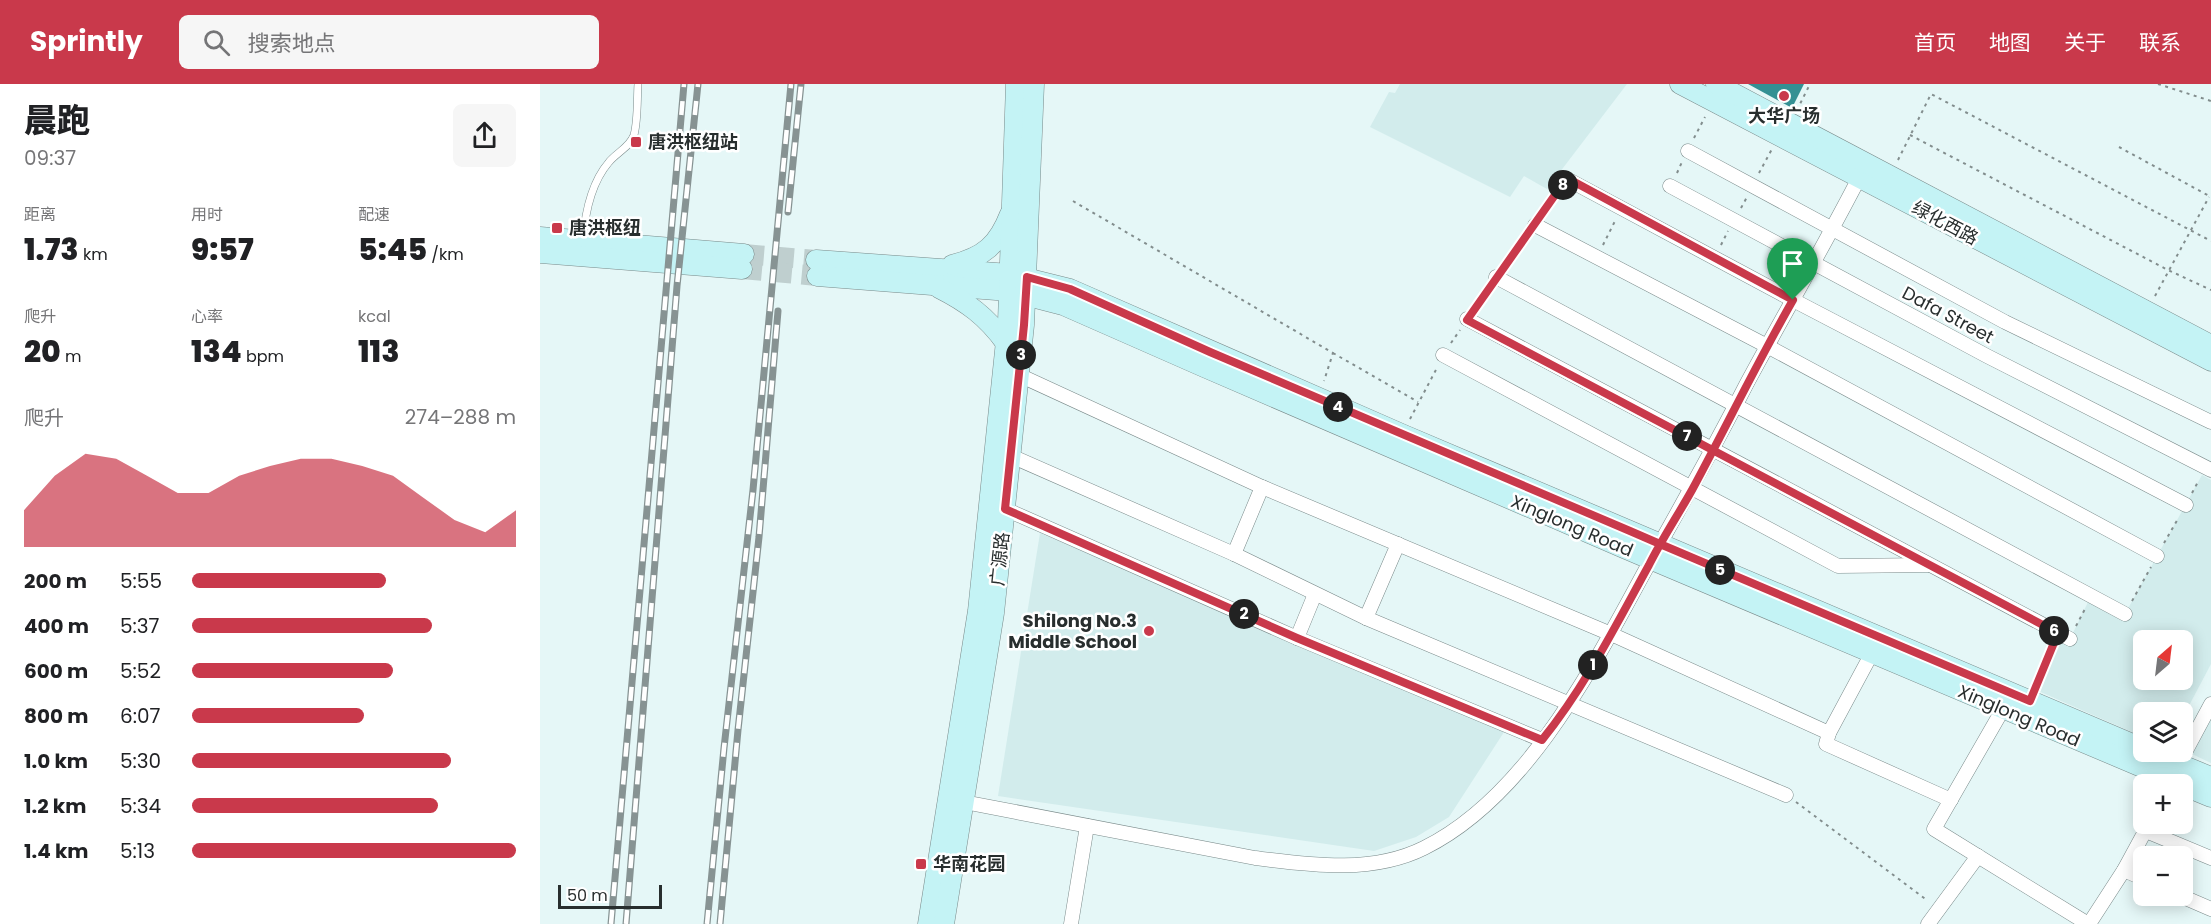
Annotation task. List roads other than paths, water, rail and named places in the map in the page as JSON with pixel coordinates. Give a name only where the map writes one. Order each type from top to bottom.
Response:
[{"type":"main road","name":"广源路","points":[[944,924],[994,613],[1019,375],[1018,284],[1013,207],[1016,84]]},
{"type":"main road","name":"广源路","points":[[928,924],[978,611],[1005,342],[1018,284],[1034,84]]},
{"type":"main road","name":"绿化西路","points":[[1680,84],[2211,361]]},
{"type":"main road","name":"绿化西路","points":[[1716,84],[2211,345]]},
{"type":"main road","points":[[935,276],[974,260],[990,248],[1003,231],[1013,207]]},
{"type":"main road","points":[[540,237],[583,248],[743,261]]},
{"type":"main road","points":[[540,253],[583,248]]},
{"type":"main road","points":[[816,268],[1018,284],[1067,297]]},
{"type":"main road","points":[[935,276],[959,298],[980,312],[1005,342]]},
{"type":"main road","name":"Xinglong Road","points":[[1067,297],[1404,435],[1872,653],[2162,774]]},
{"type":"main road","name":"Xinglong Road","points":[[1067,297],[1204,368],[2133,744]]},
{"type":"main road","name":"Xinglong Road","points":[[2159,762],[2170,774]]},
{"type":"main road","name":"Xinglong Road","points":[[2193,779],[2211,777]]},
{"type":"main road","name":"Xinglong Road","points":[[2193,788],[2211,797]]},
{"type":"street","points":[[1688,151],[2005,322],[2211,422]]},
{"type":"street","points":[[1567,178],[1793,300],[2186,505]]},
{"type":"street","points":[[964,802],[1255,858],[1299,864],[1352,865],[1391,861],[1425,847],[1469,819],[1506,785],[1542,740],[1569,703],[1611,634],[1833,229],[1858,178]]},
{"type":"street","name":"Dafa Street","points":[[1670,186],[1987,356],[2208,468]]},
{"type":"street","points":[[1535,225],[1767,346],[2157,556]]},
{"type":"street","points":[[1496,277],[2125,614]]},
{"type":"street","points":[[1467,320],[2064,636]]},
{"type":"street","points":[[1443,355],[1838,566],[1931,565]]},
{"type":"street","points":[[1019,375],[1262,487],[1611,634],[1829,733]]},
{"type":"street","points":[[1011,456],[1234,554],[1366,618],[1786,795]]},
{"type":"street","points":[[1234,554],[1262,487]]},
{"type":"street","points":[[1005,509],[1297,638],[1542,740]]},
{"type":"street","points":[[1366,618],[1398,544]]},
{"type":"street","points":[[1297,638],[1315,594]]},
{"type":"street","points":[[1872,653],[1829,733],[1826,744],[1951,800]]},
{"type":"street","points":[[2179,774],[2211,704]]},
{"type":"street","points":[[2003,708],[1934,829],[2088,924],[2124,870],[2144,834]]},
{"type":"street","points":[[1071,924],[1087,826]]},
{"type":"street","points":[[2162,834],[2211,858]]},
{"type":"street","points":[[1928,924],[1978,856]]},
{"type":"street","points":[[2124,870],[2133,874]]},
{"type":"street","points":[[2193,901],[2211,909]]},
{"type":"lane","points":[[583,248],[590,197],[609,161],[624,149],[634,136],[638,84]]},
{"type":"tunnel","points":[[744,254],[816,260]]},
{"type":"tunnel","points":[[742,269],[817,276]]},
{"type":"railway","points":[[611,924],[684,84]]},
{"type":"railway","points":[[626,924],[677,286],[698,84]]},
{"type":"railway","points":[[707,924],[753,490],[791,84]]},
{"type":"railway","points":[[788,212],[801,84]]},
{"type":"railway","points":[[720,924],[759,537],[778,311]]},
{"type":"place","name":"大华广场","points":[[1784,96]]},
{"type":"place","name":"唐洪枢纽站","points":[[636,142]]},
{"type":"place","name":"唐洪枢纽","points":[[557,228]]},
{"type":"place","name":"Shilong No.3 Middle School","points":[[1149,631]]},
{"type":"place","name":"华南花园","points":[[921,864]]}]
